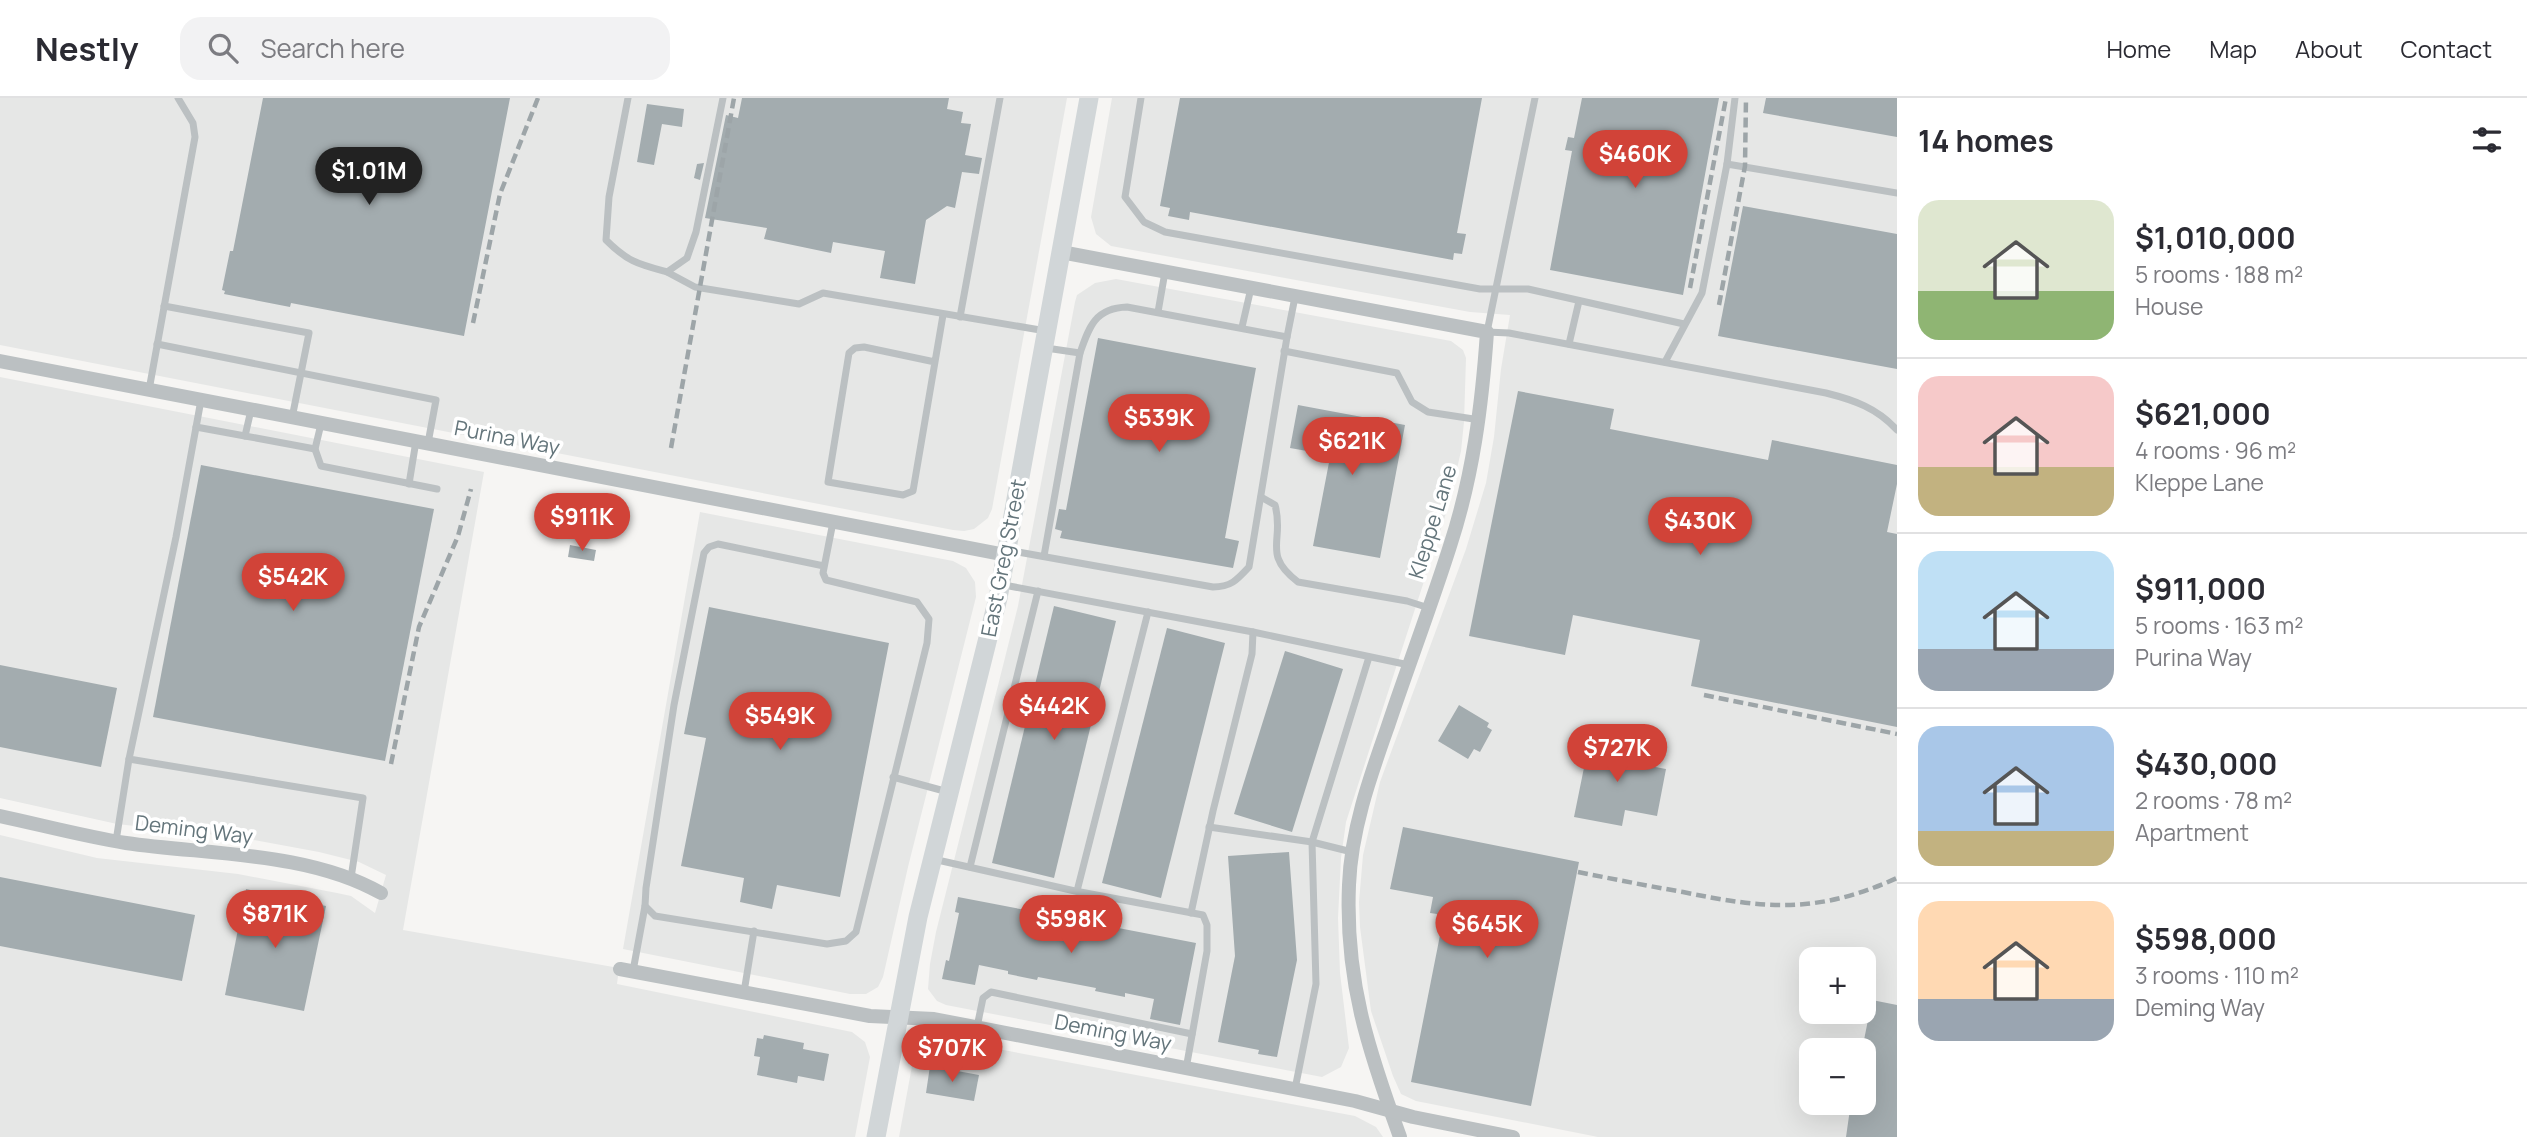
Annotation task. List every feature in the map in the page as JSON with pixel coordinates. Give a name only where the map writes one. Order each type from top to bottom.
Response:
[{"type":"main road","name":"East Greg Street","points":[[876,1137],[918,917],[1000,584],[1089,98]]},
{"type":"street","points":[[1061,252],[1488,332]]},
{"type":"street","name":"Kleppe Lane","points":[[1400,1137],[1365,1038],[1355,987],[1349,921],[1349,883],[1353,852],[1373,769],[1464,500],[1480,420],[1488,332]]},
{"type":"street","name":"Purina Way","points":[[0,361],[833,522],[1006,552]]},
{"type":"street","name":"Deming Way","points":[[0,816],[116,841],[271,860],[351,878],[381,893]]},
{"type":"street","name":"Deming Way","points":[[627,970],[870,1016],[933,1019],[1295,1090],[1513,1137]]},
{"type":"lane","points":[[149,390],[195,137],[193,123],[178,98]]},
{"type":"lane","points":[[628,98],[609,197],[606,240],[623,257],[637,264],[667,272],[695,286],[799,303],[822,293],[960,317],[1045,339],[1080,354]]},
{"type":"lane","points":[[667,272],[687,258],[696,232],[723,98]]},
{"type":"lane","points":[[960,317],[1000,98]]},
{"type":"lane","points":[[1141,98],[1125,197],[1144,222],[1165,232],[1495,290],[1528,289],[1684,324]]},
{"type":"lane","points":[[1535,98],[1488,332],[1569,344],[1846,398],[1876,411],[1897,430]]},
{"type":"lane","points":[[1665,362],[1702,293],[1727,164],[1735,98]]},
{"type":"lane","points":[[1727,164],[1897,193]]},
{"type":"lane","points":[[1158,312],[1165,272]]},
{"type":"lane","points":[[1242,327],[1251,288]]},
{"type":"lane","points":[[1006,552],[1044,556],[1213,587],[1226,587],[1235,583],[1249,567],[1295,296]]},
{"type":"lane","points":[[1569,344],[1579,301]]},
{"type":"lane","points":[[164,306],[309,333],[292,418]]},
{"type":"lane","points":[[1044,556],[1080,354],[1090,326],[1102,314],[1115,307],[1127,307],[1287,337]]},
{"type":"lane","points":[[935,362],[864,347],[855,348],[849,353],[828,482],[903,495],[913,491],[935,362],[943,315]]},
{"type":"lane","points":[[157,344],[436,400],[409,484]]},
{"type":"lane","points":[[1284,351],[1397,373],[1412,402],[1428,412],[1480,420]]},
{"type":"lane","points":[[116,841],[129,760],[201,400]]},
{"type":"lane","points":[[246,436],[251,409]]},
{"type":"lane","points":[[321,424],[314,449],[321,466],[437,489]]},
{"type":"lane","points":[[196,427],[314,449]]},
{"type":"lane","points":[[1261,497],[1275,505],[1279,516],[1276,558],[1284,572],[1298,582],[1407,601],[1429,608]]},
{"type":"lane","points":[[645,906],[655,916],[827,944],[846,941],[854,935],[927,643],[929,619],[918,602],[826,580],[823,573],[833,522]]},
{"type":"lane","points":[[627,970],[645,906],[674,705],[704,553],[709,547],[719,544],[824,566]]},
{"type":"lane","points":[[1000,584],[1409,665]]},
{"type":"lane","points":[[970,867],[1038,591]]},
{"type":"lane","points":[[1077,891],[1148,612]]},
{"type":"lane","points":[[1191,913],[1209,827],[1252,654],[1253,632]]},
{"type":"lane","points":[[1295,1090],[1316,984],[1312,842],[1369,657]]},
{"type":"lane","points":[[129,760],[363,798],[351,878]]},
{"type":"lane","points":[[893,777],[949,792]]},
{"type":"lane","points":[[1209,827],[1312,842],[1353,852]]},
{"type":"lane","points":[[932,858],[1077,891],[1203,915],[1208,925],[1207,951],[1186,1069]]},
{"type":"lane","points":[[744,992],[754,932]]},
{"type":"lane","points":[[977,1028],[983,998],[991,992],[1192,1034]]},
{"type":"shaded area","points":[[0,98],[1067,98],[992,509],[988,518],[974,529],[953,530],[0,345]]},
{"type":"shaded area","points":[[1112,98],[1897,98],[1897,1137],[1598,1137],[1416,1101],[1401,1094],[1371,1011],[1360,927],[1363,855],[1380,782],[1466,549],[1486,483],[1510,315],[1470,312],[1111,246],[1096,234],[1091,217]]},
{"type":"shaded area","points":[[1116,279],[1451,341],[1463,350],[1466,358],[1461,451],[1449,504],[1346,822],[1338,918],[1340,973],[1349,1048],[1341,1067],[1322,1077],[946,1005],[937,1001],[928,989],[936,932],[1018,606],[1075,302],[1077,295],[1095,283]]},
{"type":"shaded area","points":[[0,377],[484,472],[403,930],[619,968],[617,984],[852,1032],[865,1042],[870,1057],[855,1137],[0,1137],[0,835],[97,858],[238,874],[337,893],[351,896],[375,913],[386,875],[359,862],[319,852],[243,838],[117,824],[0,798]]},
{"type":"shaded area","points":[[700,512],[953,561],[966,568],[975,582],[976,597],[883,977],[878,987],[866,994],[850,994],[623,949]]},
{"type":"shaded area","points":[[950,1040],[1355,1116],[1376,1127],[1383,1137],[899,1137],[912,1066],[917,1053],[926,1046]]},
{"type":"building","points":[[263,98],[510,98],[464,336],[291,303],[290,307],[224,294],[225,291],[222,290],[230,251],[233,251]]},
{"type":"building","points":[[742,98],[949,98],[947,109],[963,112],[961,123],[971,124],[965,155],[982,158],[979,174],[962,172],[955,208],[947,206],[926,220],[915,284],[880,278],[885,251],[833,242],[831,253],[764,239],[767,228],[705,218],[726,115],[738,118]]},
{"type":"building","points":[[1180,98],[1482,98],[1457,233],[1466,234],[1462,254],[1454,253],[1453,260],[1190,212],[1189,220],[1168,216],[1170,208],[1160,206]]},
{"type":"building","points":[[1582,98],[1719,98],[1683,295],[1550,270],[1572,151],[1565,150],[1568,137],[1574,138]]},
{"type":"building","points":[[1766,98],[1897,98],[1897,137],[1763,113]]},
{"type":"building","points":[[647,104],[684,109],[682,127],[662,124],[654,165],[637,162]]},
{"type":"building","points":[[704,163],[700,180],[694,178],[697,164]]},
{"type":"building","points":[[1743,206],[1897,234],[1897,369],[1718,336]]},
{"type":"building","points":[[1098,338],[1256,368],[1225,538],[1239,541],[1233,568],[1060,538],[1062,531],[1055,529],[1059,509],[1066,510]]},
{"type":"building","points":[[1518,391],[1614,409],[1610,429],[1768,460],[1772,440],[1897,465],[1897,484],[1887,532],[1897,534],[1897,727],[1691,686],[1700,640],[1573,615],[1565,655],[1469,636]]},
{"type":"building","points":[[1298,405],[1405,425],[1380,558],[1313,546],[1331,452],[1290,448]]},
{"type":"building","points":[[201,465],[434,509],[385,761],[153,717]]},
{"type":"building","points":[[570,545],[596,550],[594,561],[568,557]]},
{"type":"building","points":[[1054,606],[1116,621],[1054,878],[992,863]]},
{"type":"building","points":[[709,607],[889,643],[840,897],[777,885],[772,909],[740,902],[744,878],[681,866],[706,738],[684,734]]},
{"type":"building","points":[[1167,628],[1225,643],[1161,898],[1102,883]]},
{"type":"building","points":[[1285,651],[1343,669],[1292,832],[1234,814]]},
{"type":"building","points":[[0,665],[117,688],[101,767],[0,747]]},
{"type":"building","points":[[1459,705],[1489,723],[1487,727],[1492,730],[1480,752],[1474,749],[1468,759],[1438,741]]},
{"type":"building","points":[[1590,738],[1637,747],[1634,763],[1666,769],[1657,816],[1625,810],[1622,826],[1574,817]]},
{"type":"building","points":[[1403,827],[1579,862],[1531,1106],[1411,1082],[1444,915],[1430,913],[1433,897],[1390,889]]},
{"type":"building","points":[[1289,852],[1297,960],[1277,1057],[1258,1054],[1259,1050],[1218,1042],[1235,956],[1228,856]]},
{"type":"building","points":[[0,877],[195,915],[182,981],[0,946]]},
{"type":"building","points":[[246,889],[326,906],[304,1011],[225,995]]},
{"type":"building","points":[[958,897],[1196,943],[1180,1025],[1150,1019],[1154,999],[1125,993],[1125,997],[1095,991],[1096,988],[1008,974],[1008,971],[979,965],[975,985],[942,979],[946,960],[949,961],[959,913],[955,912]]},
{"type":"building","points":[[1876,1001],[1897,1005],[1897,1137],[1846,1137],[1849,1115],[1876,1115],[1876,1038],[1864,1038],[1867,1024],[1876,1024]]},
{"type":"building","points":[[764,1035],[804,1043],[803,1049],[829,1054],[824,1081],[798,1076],[797,1083],[757,1075],[760,1057],[754,1056],[757,1038],[763,1039]]},
{"type":"building","points":[[930,1066],[979,1075],[974,1101],[926,1093]]},
{"type":"railway","points":[[473,323],[500,194],[538,98]]},
{"type":"railway","points":[[671,448],[734,98]]},
{"type":"railway","points":[[1690,288],[1726,98]]},
{"type":"railway","points":[[1719,305],[1745,166],[1746,98]]},
{"type":"railway","points":[[391,764],[419,627],[458,536],[471,489]]},
{"type":"railway","points":[[1704,695],[1897,734]]},
{"type":"railway","points":[[1578,872],[1712,898],[1766,905],[1816,903],[1842,898],[1897,878]]}]
